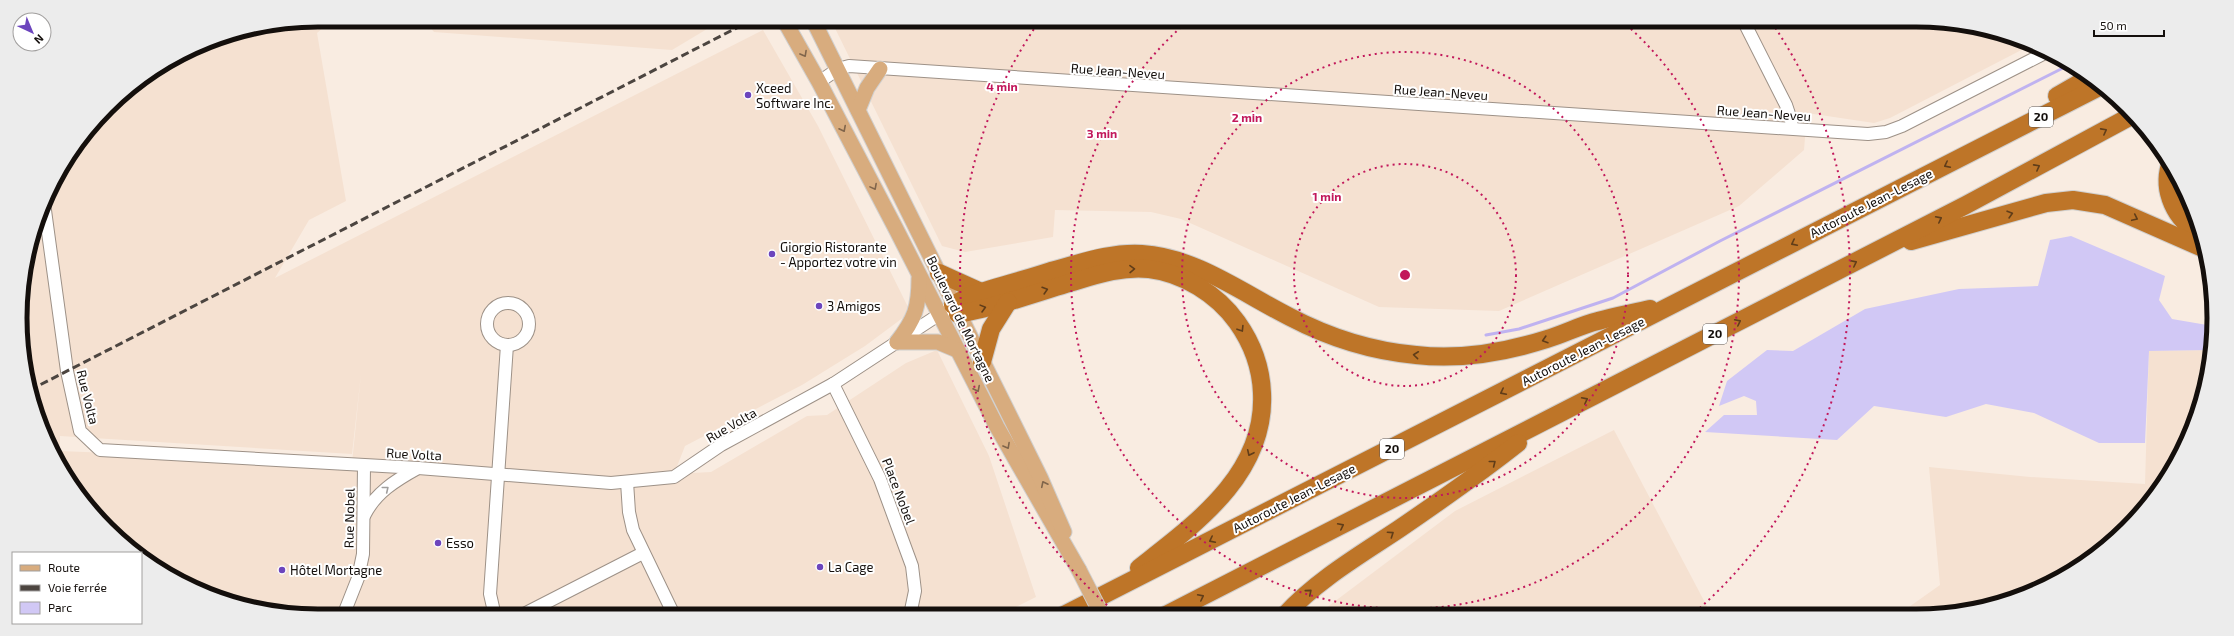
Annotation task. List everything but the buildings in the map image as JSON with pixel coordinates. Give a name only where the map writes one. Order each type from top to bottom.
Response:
[{"type":"highway","points":[[1982,147],[2044,103],[2084,80]]},
{"type":"highway","name":"Autoroute Jean-Lesage","points":[[1076,609],[2095,89]]},
{"type":"highway","name":"20","points":[[1178,609],[1880,250],[2128,119]]},
{"type":"highway","points":[[2169,175],[2168,185],[2172,202],[2184,222],[2193,228]]},
{"type":"highway","points":[[1880,250],[2046,203],[2073,200],[2105,205],[2198,246]]},
{"type":"highway","points":[[950,311],[965,297],[1095,259],[1124,254],[1151,255],[1174,260],[1199,270],[1290,318],[1336,338],[1384,351],[1429,356],[1467,355],[1515,348],[1553,337],[1597,321],[1675,304]]},
{"type":"highway","points":[[950,311],[1008,302],[1113,271],[1131,269],[1154,270],[1193,284],[1214,298],[1240,326],[1254,353],[1261,380],[1262,412],[1254,445],[1242,470],[1224,493],[1196,523],[1109,592]]},
{"type":"highway","points":[[939,273],[981,292]]},
{"type":"highway","points":[[982,362],[991,329],[1008,302]]},
{"type":"highway","points":[[1291,609],[1314,588],[1462,487],[1550,418]]},
{"type":"main road","name":"Boulevard de Mortagne","points":[[788,27],[819,82],[919,275],[950,311],[982,362],[1052,501],[1079,570]]},
{"type":"main road","name":"Boulevard de Mortagne","points":[[817,27],[939,273],[950,311],[957,350],[1004,441],[1079,570],[1099,609]]},
{"type":"main road","points":[[858,110],[867,88],[880,69]]},
{"type":"main road","points":[[897,342],[908,327],[918,305],[919,275]]},
{"type":"main road","points":[[897,342],[938,342],[957,350]]},
{"type":"street","points":[[1747,27],[1786,105],[1792,128]]},
{"type":"street","name":"Rue Jean-Neveu","points":[[819,82],[838,69],[849,66],[1792,128],[1861,134],[1891,130],[2041,55]]},
{"type":"street","name":"Rue Volta","points":[[46,215],[67,371],[80,431],[100,450],[418,468],[611,483],[674,477],[721,445],[833,384],[897,342],[950,311]]},
{"type":"street","points":[[493,609],[490,594],[500,474],[507,345]]},
{"type":"street","name":"Place Nobel","points":[[833,384],[880,479],[912,566],[915,591],[911,609]]},
{"type":"street","name":"Rue Nobel","points":[[346,609],[358,578],[363,554],[364,466]]},
{"type":"street","points":[[363,519],[369,506],[380,493],[397,480],[418,468]]},
{"type":"street","points":[[627,482],[629,512],[633,530],[671,609]]},
{"type":"street","points":[[534,609],[643,553]]},
{"type":"shaded area","points":[[324,27],[317,33],[346,201],[309,220],[275,278],[763,30],[818,126],[908,307],[904,317],[865,346],[802,385],[685,446],[674,474],[711,472],[807,416],[827,415],[906,363],[937,350],[989,456],[1036,597],[1012,609],[318,609],[280,607],[224,594],[172,570],[156,560],[126,537],[99,510],[87,495],[66,464],[57,447],[42,412],[29,356],[27,318],[29,280],[42,224],[57,189],[76,156],[112,112],[141,87],[172,66],[224,42],[280,29]],"holes":[[[361,374],[352,463],[60,451],[60,436],[352,454]]]},
{"type":"shaded area","points":[[430,27],[710,27],[672,50],[434,32]]},
{"type":"shaded area","points":[[834,27],[1916,27],[1954,29],[2010,42],[2025,48],[1890,118],[1874,123],[1807,113],[1804,150],[1739,206],[1499,311],[1379,307],[1181,219],[1151,212],[1055,210],[1053,237],[965,252],[942,246]]},
{"type":"shaded area","points":[[2205,350],[2192,412],[2177,447],[2158,480],[2122,524],[2093,549],[2062,570],[2010,594],[1954,607],[1906,609],[1940,585],[1929,467],[2030,477],[2145,484],[2149,351]]},
{"type":"shaded area","points":[[1614,430],[1708,609],[1325,609],[1455,511]]},
{"type":"green space","points":[[2071,236],[2165,276],[2159,300],[2172,319],[2207,325],[2205,350],[2149,351],[2145,443],[2099,443],[2034,413],[1986,404],[1946,417],[1874,406],[1837,440],[1705,432],[1724,415],[1757,415],[1756,401],[1744,396],[1719,406],[1727,381],[1767,350],[1793,351],[1865,309],[1959,289],[2038,286],[2050,240]]},
{"type":"waterway","points":[[1486,335],[1519,329],[1613,298],[1720,241],[2064,67]]},
{"type":"railway","points":[[36,387],[738,27]]},
{"type":"place","name":"Xceed Software Inc.","points":[[748,95]]},
{"type":"place","name":"Giorgio Ristorante - Apportez votre vin","points":[[772,254]]},
{"type":"place","name":"3 Amigos","points":[[819,306]]},
{"type":"place","name":"Esso","points":[[438,543]]},
{"type":"place","name":"La Cage","points":[[820,567]]},
{"type":"place","name":"Hôtel Mortagne","points":[[282,570]]}]
